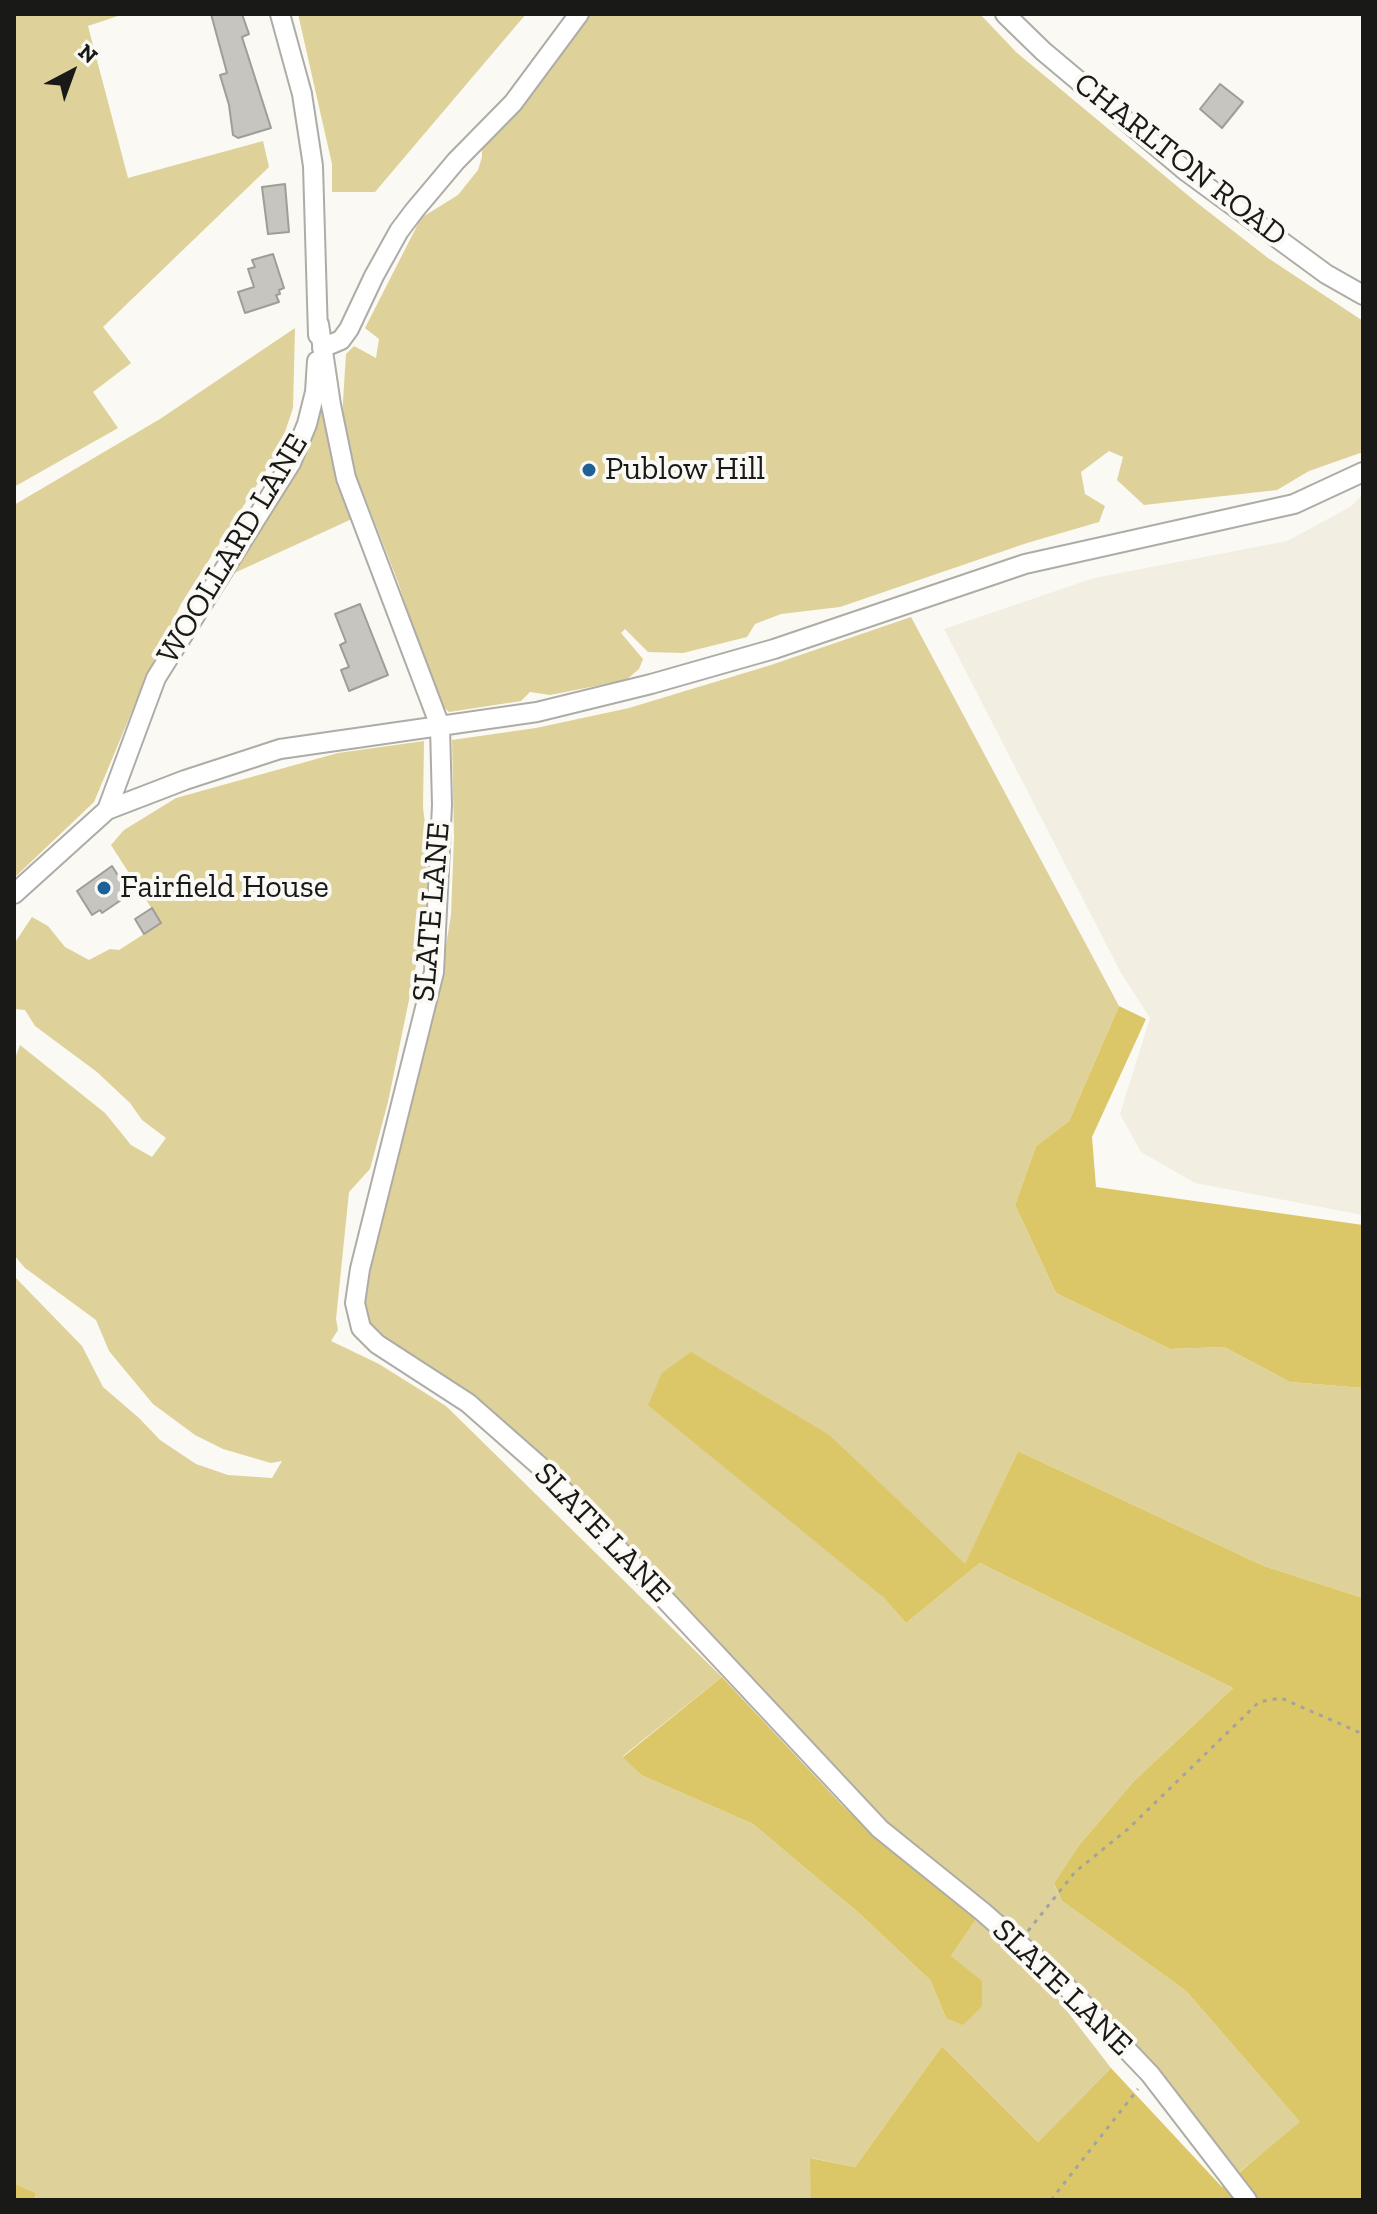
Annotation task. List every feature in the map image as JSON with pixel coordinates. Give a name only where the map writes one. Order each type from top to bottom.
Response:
[{"type":"street","name":"WOOLLARD LANE","points":[[14,894],[107,810],[156,678],[291,463],[307,424],[315,392],[319,324],[313,166],[302,94],[280,14]]},
{"type":"street","points":[[322,348],[341,340],[407,221],[456,161],[513,103],[579,14]]},
{"type":"street","name":"CHARLTON ROAD","points":[[1005,14],[1043,51],[1187,172],[1326,274],[1363,295]]},
{"type":"street","points":[[319,324],[346,478],[440,726]]},
{"type":"street","points":[[107,810],[280,749],[537,712],[651,684],[774,649],[1025,564],[1294,504],[1363,472]]},
{"type":"street","name":"SLATE LANE","points":[[440,726],[442,805],[434,972],[360,1269],[355,1303],[361,1328],[377,1344],[468,1403],[543,1469],[880,1829],[1059,1979],[1150,2074],[1247,2200]]},
{"type":"path","points":[[1019,1944],[1075,1872],[1128,1829],[1259,1702],[1281,1698],[1363,1734]]},
{"type":"path","points":[[1051,2200],[1150,2074]]},
{"type":"shaded area","points":[[14,14],[124,14],[88,26],[128,178],[263,141],[269,167],[103,327],[131,363],[93,392],[118,428],[14,487]]},
{"type":"shaded area","points":[[298,14],[526,14],[375,192],[332,192],[332,164]]},
{"type":"shaded area","points":[[591,14],[980,14],[1016,52],[1196,202],[1268,258],[1363,321],[1363,452],[1309,471],[1277,490],[1144,505],[1117,480],[1123,457],[1109,451],[1081,472],[1085,494],[1105,506],[1099,522],[1027,543],[840,607],[781,614],[755,624],[747,637],[683,653],[648,652],[625,629],[621,633],[643,659],[639,669],[626,680],[550,695],[530,692],[521,701],[449,712],[438,702],[398,582],[355,472],[342,417],[346,354],[354,346],[376,358],[379,339],[365,328],[421,218],[458,195],[478,170],[482,146],[517,113]]},
{"type":"shaded area","points":[[295,328],[293,408],[279,450],[181,604],[94,802],[14,878],[14,505],[160,419]]},
{"type":"shaded area","points":[[321,405],[326,407],[354,518],[230,575]]},
{"type":"shaded area","points":[[1363,494],[1363,1215],[1195,1183],[1141,1152],[1120,1114],[1150,1018],[1121,973],[944,629],[1094,578],[1287,541],[1350,507]]},
{"type":"shaded area","points":[[911,617],[1119,1006],[1069,1121],[1036,1146],[1015,1205],[1056,1293],[1170,1349],[1224,1347],[1290,1382],[1363,1388],[1363,1598],[1264,1566],[1018,1451],[965,1565],[831,1436],[882,1596],[906,1623],[980,1563],[1233,1688],[1134,1781],[1079,1845],[1054,1885],[1062,1901],[1186,1991],[1301,2123],[1237,2174],[1156,2066],[966,1888],[887,1823],[548,1464],[382,1337],[370,1325],[362,1300],[442,970],[451,915],[454,837],[452,740],[536,728],[629,708],[771,665]]},
{"type":"shaded area","points":[[424,741],[423,808],[433,883],[388,1102],[370,1169],[349,1192],[336,1319],[338,1330],[331,1341],[379,1364],[446,1406],[722,1677],[623,1756],[641,1775],[753,1824],[861,1915],[930,1980],[946,2018],[951,1956],[977,1918],[1053,1993],[1111,2068],[1038,2142],[942,2046],[855,2167],[811,2158],[811,2200],[35,2200],[36,2193],[14,2183],[14,1276],[82,1346],[103,1387],[160,1440],[196,1464],[228,1475],[272,1478],[282,1461],[271,1463],[223,1449],[195,1435],[153,1404],[109,1351],[96,1320],[25,1268],[14,1255],[14,1061],[20,1045],[105,1113],[131,1145],[152,1157],[166,1138],[142,1120],[130,1103],[97,1072],[35,1026],[25,1010],[14,1009],[14,944],[32,917],[48,926],[65,947],[89,960],[110,949],[119,950],[161,923],[111,845],[124,830],[176,798],[338,753]]},
{"type":"shaded area","points":[[1119,1006],[1146,1019],[1092,1137],[1096,1187],[1363,1225],[1363,1388],[1290,1382],[1224,1347],[1170,1349],[1056,1293],[1015,1205],[1036,1146],[1069,1121]]},
{"type":"shaded area","points":[[691,1352],[831,1436],[965,1564],[1018,1451],[1264,1566],[1363,1598],[1363,2200],[811,2200],[810,2158],[855,2167],[942,2046],[1038,2142],[1111,2068],[1222,2187],[1300,2122],[1186,1991],[1062,1901],[1054,1884],[1079,1845],[1134,1781],[1233,1688],[980,1563],[906,1623],[882,1596],[648,1405],[662,1373]]},
{"type":"shaded area","points":[[722,1677],[878,1840],[977,1918],[951,1956],[982,1981],[982,2006],[963,2025],[946,2018],[930,1980],[861,1915],[753,1824],[641,1775],[623,1757]]},
{"type":"shaded area","points":[[14,2183],[36,2193],[35,2200],[14,2200]]},
{"type":"building","points":[[211,14],[242,14],[249,34],[242,37],[271,128],[238,138],[233,135],[229,105],[220,75],[227,73]]},
{"type":"building","points":[[1220,84],[1243,102],[1222,128],[1200,109]]},
{"type":"building","points":[[285,184],[289,232],[268,234],[262,187]]},
{"type":"building","points":[[273,254],[284,288],[276,295],[279,302],[245,313],[238,292],[254,287],[248,269],[255,267],[252,260]]},
{"type":"building","points":[[360,604],[388,675],[349,691],[341,670],[349,667],[340,645],[346,642],[335,614]]},
{"type":"building","name":"Fairfield House","points":[[112,866],[130,894],[102,913],[100,910],[92,915],[77,891]]},
{"type":"building","points":[[152,908],[161,923],[144,934],[135,919]]},
{"type":"place","name":"Publow Hill","points":[[589,470]]},
{"type":"place","name":"Fairfield House","points":[[104,888]]}]
